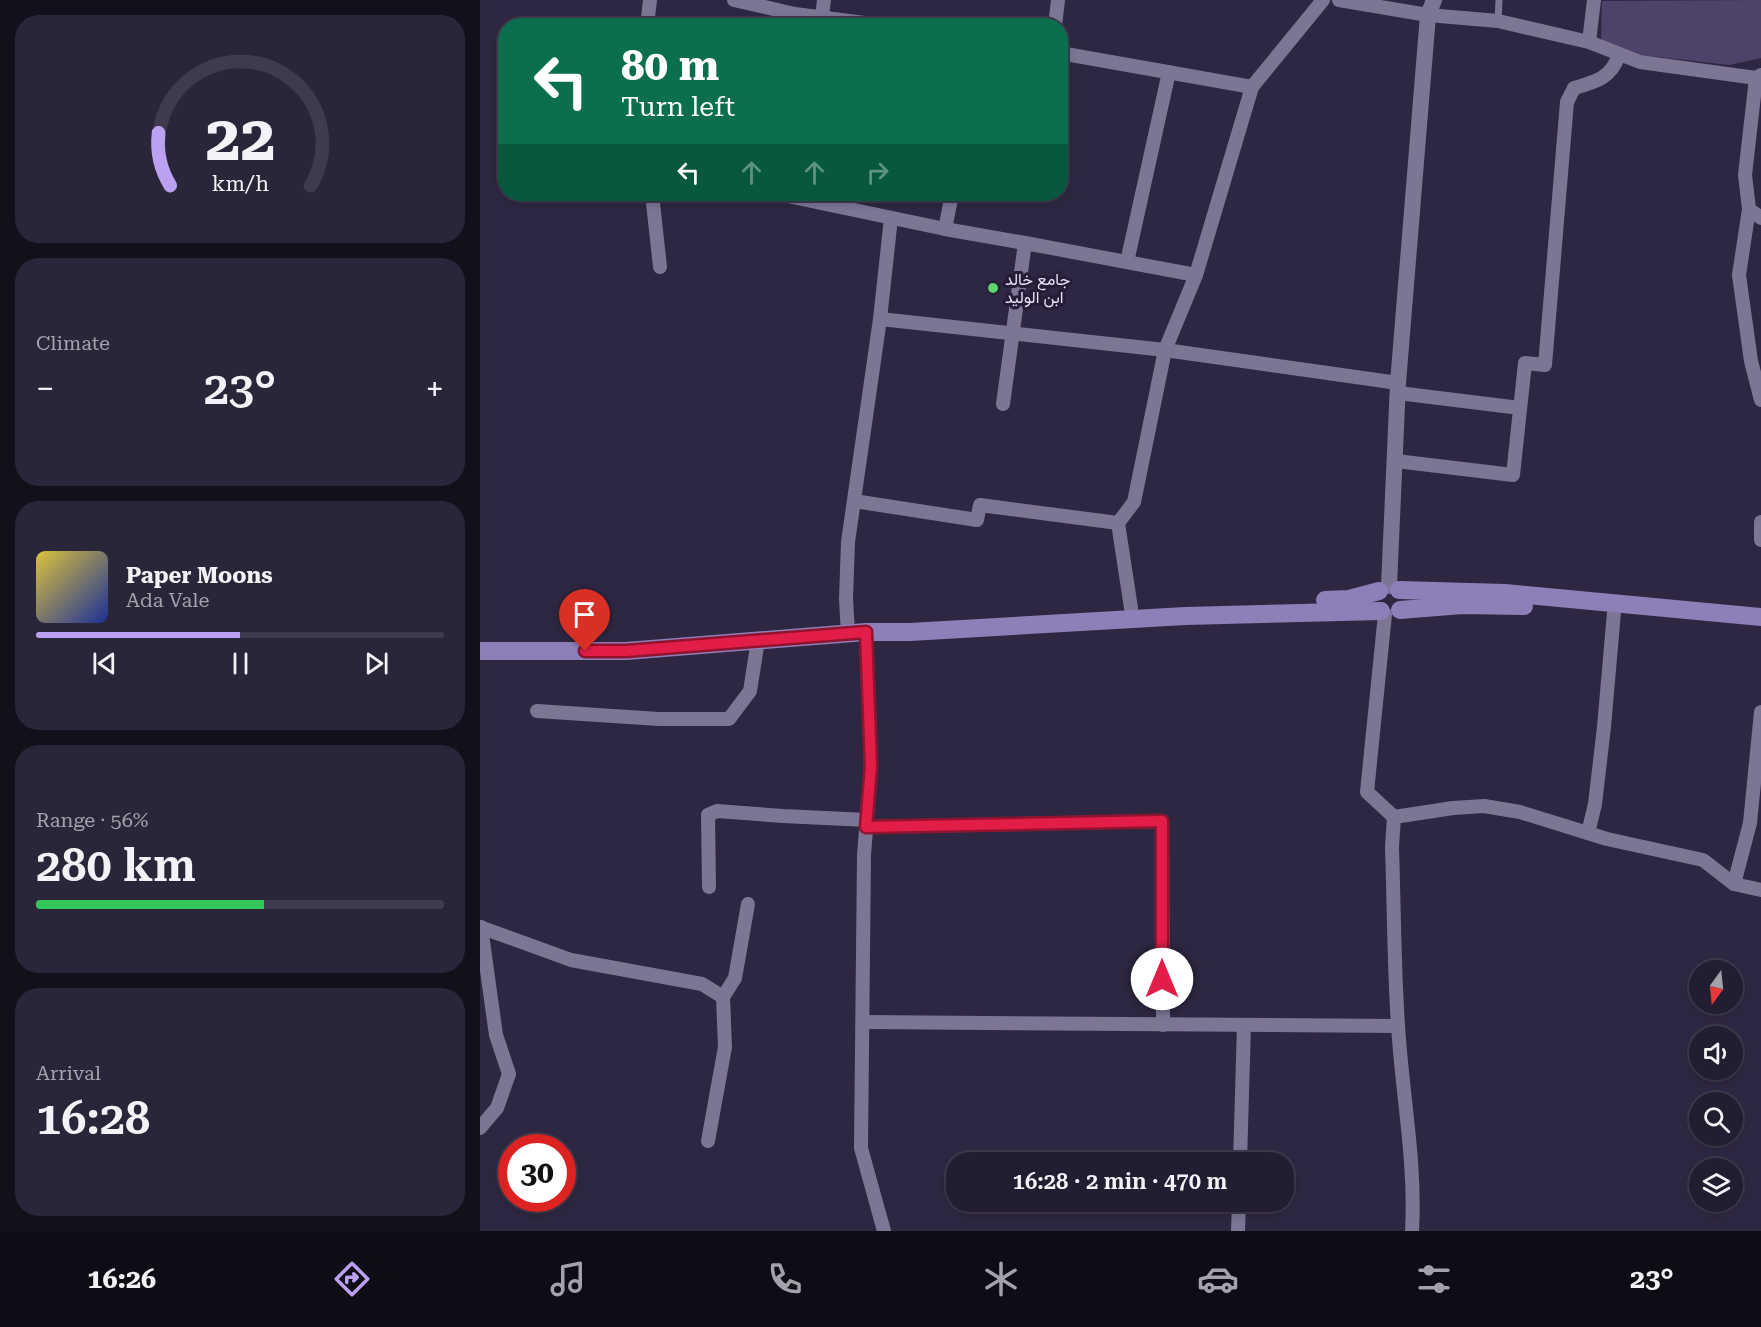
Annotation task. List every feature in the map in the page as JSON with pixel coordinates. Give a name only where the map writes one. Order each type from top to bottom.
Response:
[{"type":"main road","points":[[1389,589],[1376,601],[1389,612]]},
{"type":"main road","points":[[1389,589],[1404,600],[1389,612]]},
{"type":"main road","points":[[857,633],[891,624],[929,620],[1131,608],[1338,600],[1389,589],[1528,606],[1614,612],[1761,629]]},
{"type":"main road","points":[[480,651],[626,651],[857,633],[910,633],[1185,616],[1389,612],[1477,598],[1654,606],[1761,617]]},
{"type":"street","points":[[648,18],[650,0]]},
{"type":"street","points":[[734,0],[771,4],[795,14],[829,18]]},
{"type":"street","points":[[822,17],[824,0]]},
{"type":"street","points":[[1056,18],[1058,0]]},
{"type":"street","points":[[1131,608],[1118,523],[1134,502],[1166,350],[1196,275],[1252,87],[1323,0]]},
{"type":"street","points":[[1339,0],[1428,5],[1589,42],[1640,62],[1759,76],[1745,176],[1749,209],[1739,275],[1751,361],[1761,400]]},
{"type":"street","points":[[1589,42],[1594,0]]},
{"type":"street","points":[[1389,589],[1398,388],[1428,5]]},
{"type":"street","points":[[1068,53],[1252,87]]},
{"type":"street","points":[[1396,461],[1513,475],[1525,363],[1545,365],[1567,102],[1574,88],[1599,81],[1615,65],[1619,55]]},
{"type":"street","points":[[1127,262],[1169,72]]},
{"type":"street","points":[[653,201],[660,267]]},
{"type":"street","points":[[811,201],[945,229],[1196,275]]},
{"type":"street","points":[[945,229],[951,201]]},
{"type":"street","points":[[1749,209],[1761,218]]},
{"type":"street","points":[[884,1231],[861,1148],[864,855],[871,766],[857,633],[846,599],[848,542],[880,319],[891,218]]},
{"type":"street","points":[[1003,404],[1025,243]]},
{"type":"street","points":[[880,319],[1166,350],[1520,408]]},
{"type":"street","points":[[854,501],[977,520],[980,505],[1118,523]]},
{"type":"street","points":[[1761,522],[1761,540]]},
{"type":"street","points":[[1389,612],[1367,792],[1394,817]]},
{"type":"street","points":[[1588,833],[1595,804],[1604,728],[1614,612]]},
{"type":"street","points":[[537,711],[659,719],[729,719],[750,691],[758,640]]},
{"type":"street","points":[[1734,884],[1750,823],[1761,712]]},
{"type":"street","points":[[1394,817],[1484,806],[1520,812],[1658,852],[1703,860],[1734,884],[1761,890]]},
{"type":"street","points":[[708,887],[708,815],[717,811],[867,823],[1162,821],[1162,1024]]},
{"type":"street","points":[[1394,817],[1392,847],[1398,1026],[1410,1152],[1412,1231]]},
{"type":"street","points":[[708,1141],[725,1047],[723,997],[735,978],[748,904]]},
{"type":"street","points":[[480,1128],[497,1108],[509,1074],[496,1035],[480,927],[571,960],[702,984],[723,997]]},
{"type":"street","points":[[862,1022],[1398,1026]]},
{"type":"street","points":[[1240,1152],[1244,1025]]},
{"type":"street","points":[[1238,1231],[1239,1212]]},
{"type":"lane","points":[[1498,21],[1499,0]]},
{"type":"shaded area","points":[[1761,0],[1761,58],[1729,65],[1642,55],[1601,40],[1602,1]]},
{"type":"place","name":"جامع خالد ابن الوليد","points":[[993,288]]},
{"type":"route","points":[[585,651],[626,651],[866,632],[871,766],[866,827],[1162,821],[1162,979]]}]
